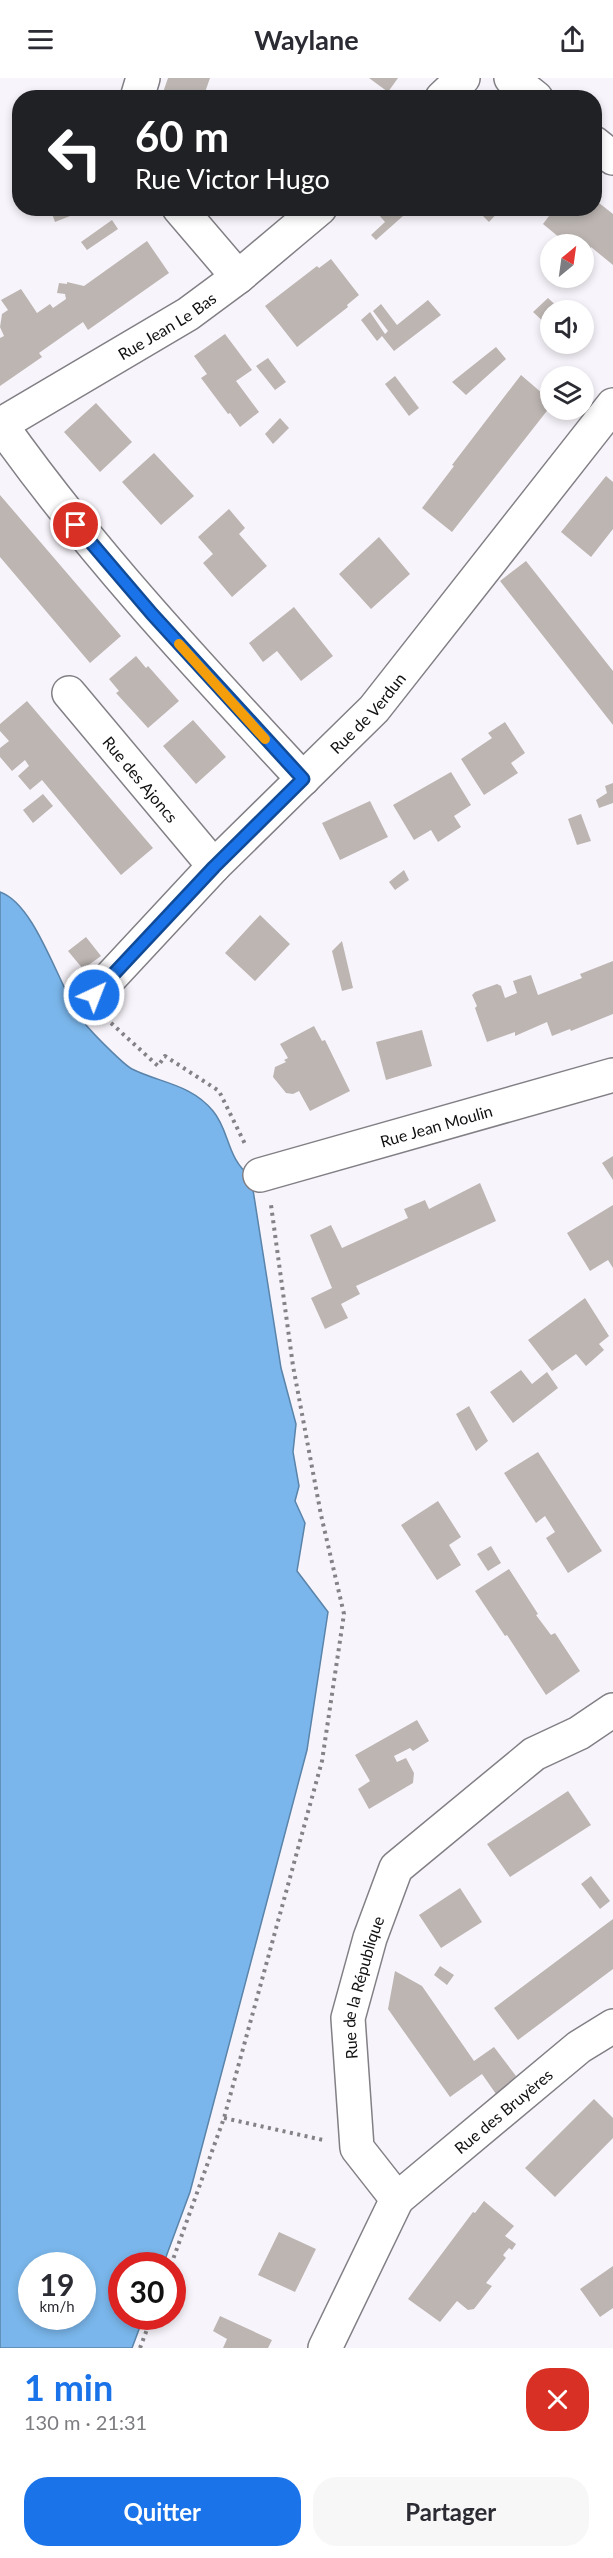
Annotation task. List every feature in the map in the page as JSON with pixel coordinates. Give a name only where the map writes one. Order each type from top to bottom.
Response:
[{"type":"street","points":[[450,90],[463,78]]},
{"type":"street","points":[[511,78],[526,90]]},
{"type":"street","points":[[186,216],[238,277]]},
{"type":"street","name":"Rue Jean Le Bas","points":[[0,425],[188,314],[238,277],[310,216]]},
{"type":"street","name":"Rue de Verdun","points":[[94,995],[214,867],[374,709],[613,405]]},
{"type":"street","points":[[0,425],[46,489],[120,579],[303,779]]},
{"type":"street","name":"Rue des Ajoncs","points":[[69,693],[214,867]]},
{"type":"street","name":"Rue Jean Moulin","points":[[260,1175],[613,1075]]},
{"type":"street","name":"Rue de la République","points":[[357,2148],[348,2018],[370,1938],[396,1869],[534,1754],[579,1733],[613,1710]]},
{"type":"street","name":"Rue des Bruyères","points":[[397,2199],[579,2047],[613,2026]]},
{"type":"street","points":[[325,2348],[397,2199],[357,2148]]},
{"type":"path","points":[[94,995],[100,1014],[158,1066],[165,1056],[219,1091],[260,1175]]},
{"type":"path","points":[[176,2252],[224,2118],[322,1761],[344,1614],[321,1515],[293,1366],[272,1206]]},
{"type":"path","points":[[224,2118],[357,2148]]},
{"type":"path","points":[[140,2348],[147,2330]]},
{"type":"water","points":[[0,892],[13,900],[36,930],[74,1007],[86,1025],[132,1069],[175,1085],[204,1102],[223,1127],[237,1161],[251,1177],[281,1368],[296,1424],[293,1452],[299,1486],[295,1501],[305,1523],[297,1571],[328,1612],[307,1750],[190,2192],[168,2252],[108,2252],[108,2330],[139,2330],[132,2348],[0,2348]]},
{"type":"building","points":[[168,78],[210,78],[206,90],[164,90]]},
{"type":"building","points":[[369,78],[398,78],[389,90],[385,90]]},
{"type":"building","points":[[602,205],[613,214],[613,265],[594,249],[594,234],[555,234],[543,224],[549,216],[602,216]]},
{"type":"building","points":[[53,216],[70,216],[55,222]]},
{"type":"building","points":[[380,216],[403,216],[376,240],[371,235],[385,222]]},
{"type":"building","points":[[483,216],[495,216],[489,222]]},
{"type":"building","points":[[112,220],[118,229],[87,250],[81,242]]},
{"type":"building","points":[[147,241],[169,273],[88,330],[83,322],[39,353],[42,357],[0,386],[0,338],[4,336],[0,327],[2,314],[8,310],[1,300],[21,289],[37,313],[50,304],[53,308],[66,299],[65,294],[57,293],[59,283],[67,284],[67,282],[84,286]]},
{"type":"building","points":[[331,259],[359,295],[347,305],[348,307],[297,347],[265,306],[317,266],[319,268]]},
{"type":"building","points":[[428,300],[441,315],[394,351],[382,336],[377,341],[361,320],[370,312],[385,334],[388,331],[373,311],[381,304],[397,325]]},
{"type":"building","points":[[540,305],[540,318],[533,312]]},
{"type":"building","points":[[225,334],[252,370],[236,381],[259,412],[240,427],[201,378],[207,374],[194,356]]},
{"type":"building","points":[[496,347],[506,359],[466,395],[452,382]]},
{"type":"building","points":[[268,358],[286,382],[275,390],[256,366]]},
{"type":"building","points":[[521,375],[540,391],[540,420],[452,532],[422,508],[454,466],[452,465]]},
{"type":"building","points":[[395,376],[419,408],[409,416],[385,384]]},
{"type":"building","points":[[96,403],[132,442],[100,472],[64,432]]},
{"type":"building","points":[[280,418],[289,428],[273,444],[265,434]]},
{"type":"building","points":[[154,453],[194,496],[161,525],[122,482]]},
{"type":"building","points":[[606,476],[613,482],[613,529],[591,557],[561,532]]},
{"type":"building","points":[[0,495],[121,636],[90,663],[0,557]]},
{"type":"building","points":[[229,509],[245,528],[239,534],[267,566],[232,597],[203,563],[213,554],[198,537]]},
{"type":"building","points":[[379,537],[410,574],[371,609],[339,574]]},
{"type":"building","points":[[526,561],[613,671],[613,725],[500,581]]},
{"type":"building","points":[[294,607],[333,656],[301,681],[277,651],[263,662],[249,643]]},
{"type":"building","points":[[136,656],[179,701],[148,728],[116,693],[119,691],[109,679]]},
{"type":"building","points":[[27,701],[153,848],[121,875],[42,780],[30,790],[18,776],[29,766],[25,760],[12,771],[0,757],[0,748],[9,741],[0,731],[0,724]]},
{"type":"building","points":[[193,720],[226,757],[196,784],[163,746]]},
{"type":"building","points":[[505,722],[525,753],[511,763],[518,773],[484,795],[461,759],[492,738],[488,733]]},
{"type":"building","points":[[451,772],[471,805],[454,816],[461,827],[438,842],[431,830],[414,840],[393,805]]},
{"type":"building","points":[[613,783],[613,803],[599,808],[596,800],[607,793],[605,786]]},
{"type":"building","points":[[43,794],[53,806],[33,823],[23,810]]},
{"type":"building","points":[[370,801],[388,837],[340,860],[322,823]]},
{"type":"building","points":[[581,814],[591,841],[577,845],[568,819]]},
{"type":"building","points":[[404,870],[409,880],[395,890],[389,882]]},
{"type":"building","points":[[260,915],[290,944],[255,981],[225,953]]},
{"type":"building","points":[[86,937],[101,956],[83,969],[68,951]]},
{"type":"building","points":[[342,941],[353,988],[342,991],[332,951]]},
{"type":"building","points":[[613,961],[613,1014],[552,1036],[547,1022],[515,1036],[515,1032],[487,1042],[475,1008],[477,1006],[472,995],[475,992],[497,984],[501,986],[505,998],[517,993],[513,981],[531,975],[538,995],[582,978],[580,974]]},
{"type":"building","points":[[314,1026],[322,1041],[325,1040],[350,1091],[310,1111],[299,1091],[293,1094],[286,1093],[273,1077],[275,1067],[286,1062],[284,1060],[288,1058],[280,1044]]},
{"type":"building","points":[[422,1030],[432,1066],[386,1080],[376,1042]]},
{"type":"building","points":[[613,1156],[613,1180],[602,1163]]},
{"type":"building","points":[[480,1183],[496,1221],[356,1286],[360,1294],[341,1304],[348,1318],[325,1329],[311,1298],[332,1288],[310,1235],[331,1225],[342,1248],[408,1218],[404,1209],[425,1200],[429,1209]]},
{"type":"building","points":[[613,1205],[613,1268],[608,1260],[590,1271],[567,1233]]},
{"type":"building","points":[[585,1298],[609,1336],[599,1344],[604,1350],[586,1366],[576,1354],[552,1371],[528,1340]]},
{"type":"building","points":[[521,1370],[532,1384],[547,1372],[558,1388],[513,1423],[490,1392]]},
{"type":"building","points":[[469,1406],[488,1441],[476,1451],[456,1414]]},
{"type":"building","points":[[538,1452],[602,1551],[568,1573],[546,1538],[555,1532],[545,1516],[536,1523],[504,1473]]},
{"type":"building","points":[[438,1501],[461,1537],[449,1545],[461,1565],[437,1580],[401,1525]]},
{"type":"building","points":[[491,1546],[501,1563],[488,1571],[477,1554]]},
{"type":"building","points":[[509,1569],[538,1614],[536,1615],[551,1635],[555,1633],[580,1671],[546,1695],[475,1591]]},
{"type":"building","points":[[417,1720],[429,1741],[413,1751],[410,1748],[394,1756],[397,1762],[406,1758],[414,1773],[413,1783],[369,1809],[358,1789],[370,1781],[355,1755]]},
{"type":"building","points":[[568,1791],[591,1825],[510,1877],[487,1844]]},
{"type":"building","points":[[591,1876],[610,1901],[600,1909],[581,1884]]},
{"type":"building","points":[[460,1888],[482,1922],[441,1948],[419,1915]]},
{"type":"building","points":[[613,1919],[613,1969],[518,2040],[494,2008]]},
{"type":"building","points":[[440,1966],[454,1975],[447,1985],[434,1975]]},
{"type":"building","points":[[395,1971],[422,1986],[474,2061],[494,2047],[516,2076],[496,2094],[482,2074],[450,2097],[388,2009]]},
{"type":"building","points":[[594,2099],[613,2118],[613,2138],[555,2197],[525,2168]]},
{"type":"building","points":[[484,2201],[514,2226],[505,2236],[516,2244],[512,2250],[509,2248],[503,2255],[506,2258],[486,2283],[492,2286],[474,2309],[468,2310],[457,2301],[440,2322],[408,2299],[473,2212],[475,2213]]},
{"type":"building","points":[[279,2232],[316,2249],[295,2292],[258,2275]]},
{"type":"building","points":[[613,2266],[613,2308],[600,2317],[580,2289]]},
{"type":"building","points":[[220,2316],[272,2340],[268,2348],[223,2348],[227,2339],[213,2331]]},
{"type":"slow traffic","points":[[179,644],[265,739]]},
{"type":"route","points":[[76,525],[120,579],[303,779],[214,867],[94,995]]}]
